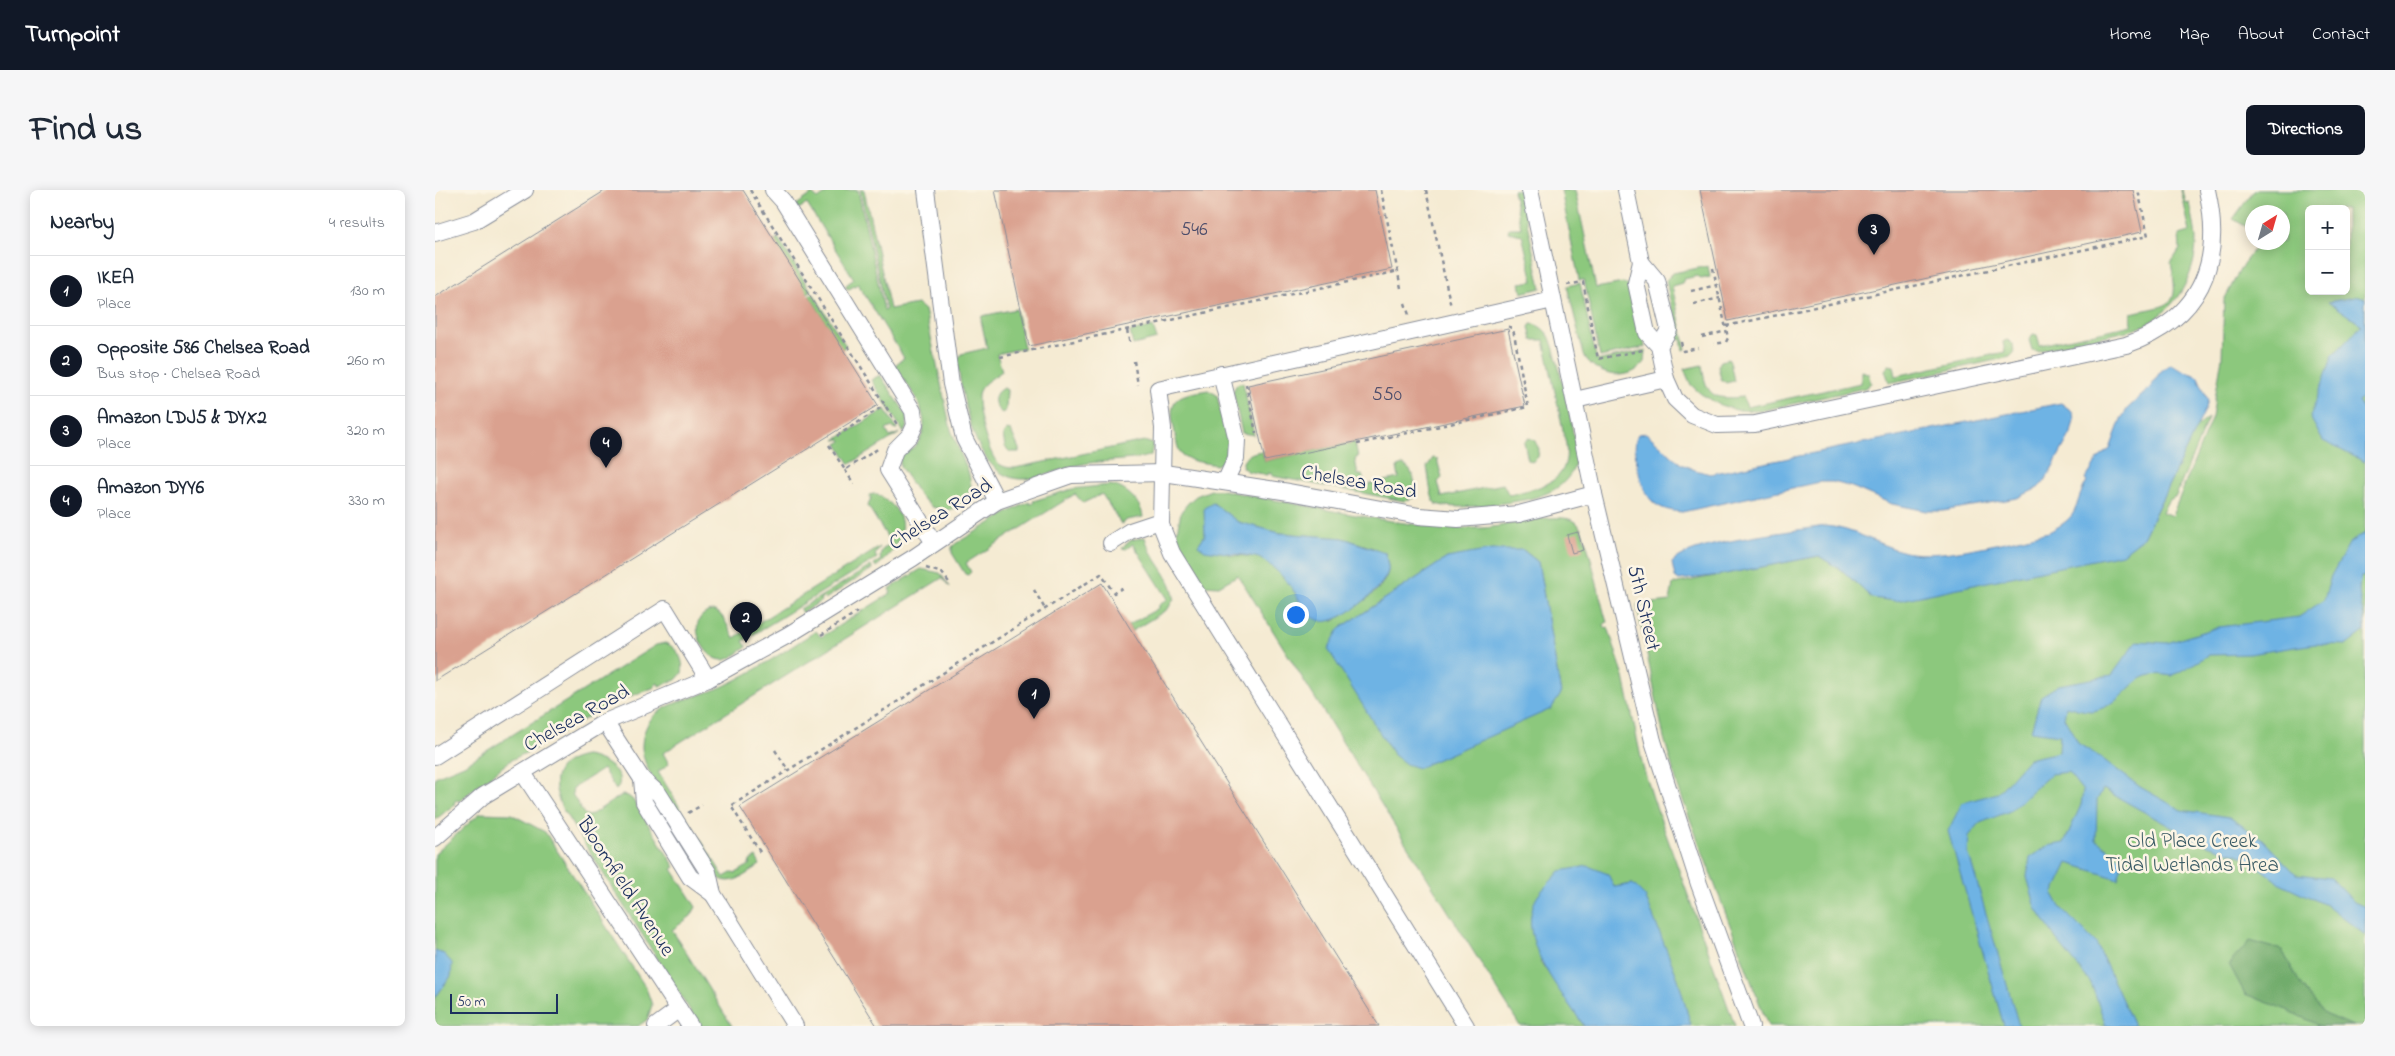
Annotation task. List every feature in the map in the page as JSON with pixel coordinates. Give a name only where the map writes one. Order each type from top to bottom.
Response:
[{"type":"street","points":[[435,233],[474,221],[525,190]]},
{"type":"street","points":[[773,190],[788,209],[913,411],[915,425],[911,434],[895,450],[887,470],[935,543]]},
{"type":"street","points":[[926,190],[951,384],[964,438],[997,501]]},
{"type":"street","name":"5th Street","points":[[1530,190],[1594,494],[1653,741],[1699,884],[1751,1026]]},
{"type":"street","points":[[1626,190],[1641,262],[1636,283],[1647,333],[1675,399],[1693,415],[1717,425],[1755,424],[2126,345],[2146,338],[2165,328],[2183,312],[2203,285],[2208,269],[2213,234],[2212,213],[2207,190]]},
{"type":"street","points":[[1641,262],[1657,281],[1669,330],[1653,347]]},
{"type":"street","points":[[1466,1026],[1172,553],[1160,520],[1160,496],[1164,473],[1163,428],[1158,389],[1553,300]]},
{"type":"street","points":[[1221,374],[1237,440],[1236,458],[1225,482]]},
{"type":"street","points":[[1575,400],[1666,379]]},
{"type":"street","name":"Chelsea Road","points":[[435,838],[483,796],[605,722],[708,679],[788,635],[935,543],[997,501],[1071,475],[1164,473],[1289,492],[1419,516],[1457,519],[1519,514],[1594,494]]},
{"type":"street","points":[[1111,543],[1129,531],[1160,520]]},
{"type":"street","points":[[435,756],[665,609],[708,679]]},
{"type":"street","points":[[605,722],[642,780],[644,802],[690,877],[713,894],[795,1026]]},
{"type":"street","name":"Bloomfield Avenue","points":[[523,772],[690,1026]]},
{"type":"street","points":[[656,1026],[679,1009]]},
{"type":"path","points":[[750,190],[902,432]]},
{"type":"path","points":[[1381,190],[1401,288]]},
{"type":"path","points":[[1426,190],[1451,309]]},
{"type":"path","points":[[1726,326],[2148,236],[2138,190]]},
{"type":"path","points":[[1713,268],[1728,341],[1714,344]]},
{"type":"path","points":[[1000,357],[1399,271]]},
{"type":"path","points":[[1567,285],[1583,282],[1598,359],[1653,347]]},
{"type":"path","points":[[1691,291],[1717,285]]},
{"type":"path","points":[[1694,304],[1719,298]]},
{"type":"path","points":[[1405,303],[1412,323]]},
{"type":"path","points":[[1357,444],[1528,408],[1513,329],[1510,326],[1501,328]]},
{"type":"path","points":[[1127,330],[1131,345]]},
{"type":"path","points":[[1702,337],[1727,331]]},
{"type":"path","points":[[1681,342],[1683,351],[1698,348]]},
{"type":"path","points":[[1134,361],[1139,385]]},
{"type":"path","points":[[1255,381],[1245,383],[1256,433]]},
{"type":"path","points":[[837,436],[885,405]]},
{"type":"path","points":[[829,445],[853,484]]},
{"type":"path","points":[[845,470],[883,446]]},
{"type":"path","points":[[921,568],[932,568],[942,573],[951,584]]},
{"type":"path","points":[[760,852],[731,806],[1101,574],[1114,594],[1125,586]]},
{"type":"path","points":[[1034,590],[1045,609]]},
{"type":"path","points":[[821,635],[859,611]]},
{"type":"path","points":[[775,750],[788,770]]},
{"type":"path","points":[[685,815],[702,805]]},
{"type":"green space","points":[[831,190],[858,190],[884,310],[886,309],[860,190],[864,190],[890,309],[917,304],[925,310],[951,430],[969,474],[971,485],[968,497],[957,508],[946,510],[932,507],[919,495],[900,466],[900,457],[916,445],[922,435],[924,425],[919,405],[896,367],[896,364],[904,358],[858,284],[849,289],[846,288],[846,285],[854,279],[807,204],[798,209],[795,206],[812,194],[818,199]]},
{"type":"green space","points":[[1513,190],[1520,190],[1541,288],[1522,293],[1520,283],[1533,281],[1522,235],[1508,232],[1509,228],[1521,228]]},
{"type":"green space","points":[[1561,190],[1575,190],[1596,288],[1623,283],[1629,285],[1638,312],[1645,347],[1600,357],[1584,280],[1579,280]]},
{"type":"green space","points":[[2181,190],[2183,190],[2186,204],[2190,203],[2196,234],[2195,253],[2187,280],[2172,304],[2149,323],[2136,329],[2038,351],[2032,350],[2029,340],[2033,334],[2037,335],[2040,345],[2132,325],[2131,313],[2156,308],[2170,302],[2174,289],[2171,263],[2180,249],[2179,235],[2190,232]]},
{"type":"green space","name":"Old Place Creek Tidal Wetlands Area","points":[[2254,190],[2365,190],[2365,1026],[1768,1026],[1678,787],[1664,738],[1637,605],[1670,601],[1673,584],[1819,556],[1844,572],[1872,598],[2143,538],[2196,428],[2208,418],[2176,496],[2168,501],[2162,512],[2172,516],[2212,417],[2222,357],[2224,300],[2243,264],[2254,250],[2290,250],[2290,205],[2245,205],[2245,226],[2233,219]]},
{"type":"green space","points":[[778,238],[811,291],[807,293],[774,241]]},
{"type":"green space","points":[[1708,266],[1710,277],[1701,279],[1698,276],[1684,279],[1682,283],[1672,286],[1686,349],[1683,350],[1681,339],[1678,340],[1666,280],[1673,273]]},
{"type":"green space","points":[[1580,283],[1597,361],[1646,350],[1645,362],[1638,369],[1622,375],[1613,375],[1596,368],[1584,355],[1567,286]]},
{"type":"green space","points":[[813,293],[846,346],[842,349],[809,295]]},
{"type":"green space","points":[[1016,309],[1024,348],[997,354],[1002,371],[983,385],[978,397],[983,428],[993,457],[997,462],[1005,467],[1015,468],[1144,441],[1153,444],[1151,455],[1083,464],[1039,477],[1025,479],[1008,476],[994,467],[974,435],[963,395],[957,361],[961,354],[987,348],[981,320],[982,316]]},
{"type":"green space","points":[[1531,324],[1539,326],[1549,336],[1556,357],[1573,431],[1576,460],[1572,471],[1563,483],[1540,496],[1504,503],[1470,506],[1451,507],[1436,504],[1431,492],[1427,467],[1433,458],[1437,459],[1442,478],[1438,482],[1442,497],[1503,484],[1509,495],[1551,482],[1563,468],[1566,458],[1566,444],[1544,340],[1532,340],[1529,327]]},
{"type":"green space","points":[[1153,327],[1157,339],[1133,345],[1130,332]]},
{"type":"green space","points":[[2007,340],[2013,344],[2014,353],[2010,357],[1894,382],[1889,382],[1885,370],[1889,365],[1894,366],[1896,376],[2005,352],[2003,342]]},
{"type":"green space","points":[[1728,359],[1734,381],[1726,383],[1721,379],[1718,366],[1721,361]]},
{"type":"green space","points":[[1702,365],[1706,384],[1713,394],[1725,398],[1743,397],[1747,407],[1861,383],[1861,371],[1868,373],[1871,383],[1865,388],[1760,411],[1736,410],[1720,405],[1701,394],[1691,385],[1684,369]]},
{"type":"green space","points":[[880,375],[907,415],[907,426],[904,433],[871,380]]},
{"type":"green space","points":[[1243,382],[1254,435],[1242,433],[1233,391],[1237,384]]},
{"type":"green space","points":[[1004,388],[1007,390],[1006,410],[1002,413],[996,407],[995,396]]},
{"type":"green space","points":[[1208,390],[1217,395],[1228,444],[1226,459],[1217,465],[1193,461],[1182,455],[1177,445],[1172,417],[1172,409],[1178,398],[1190,393]]},
{"type":"green space","points":[[885,409],[897,429],[895,430],[892,427],[886,430],[890,437],[900,433],[850,464],[837,444],[842,441],[841,439],[835,440]]},
{"type":"green space","points":[[1007,430],[1011,431],[1019,452],[1010,452],[1005,447],[1003,435]]},
{"type":"green space","points":[[1529,438],[1535,441],[1539,449],[1538,457],[1532,462],[1528,460],[1524,442]]},
{"type":"green space","points":[[1355,442],[1358,457],[1355,459],[1358,475],[1362,475],[1365,485],[1399,478],[1397,467],[1403,465],[1410,471],[1414,480],[1413,498],[1404,501],[1272,476],[1272,474],[1268,473],[1267,475],[1247,471],[1242,467],[1246,457],[1262,451],[1265,461]]},
{"type":"green space","points":[[1110,485],[1127,492],[1136,500],[1143,517],[1127,520],[1121,524],[1102,494],[1083,503],[1075,494],[966,563],[971,572],[968,575],[965,574],[952,553],[952,547],[955,544],[1029,502],[1030,504],[1034,503],[1033,501],[1072,489]]},
{"type":"green space","points":[[1211,490],[1222,490],[1379,519],[1448,528],[1493,527],[1546,518],[1568,519],[1576,522],[1585,539],[1589,553],[1607,622],[1604,624],[1605,628],[1608,627],[1624,677],[1643,767],[1735,1026],[1691,1026],[1633,884],[1614,887],[1540,961],[1584,1026],[1520,1026],[1238,575],[1219,586],[1203,585],[1180,551],[1177,531],[1181,512],[1196,496]],"holes":[[[1213,503],[1238,522],[1280,533],[1343,538],[1385,552],[1388,565],[1385,580],[1373,594],[1334,621],[1304,610],[1293,589],[1276,569],[1259,557],[1232,555],[1198,545],[1205,535]],[[1523,550],[1538,562],[1561,694],[1339,629],[1447,558]]]},
{"type":"green space","points":[[874,494],[891,504],[898,512],[901,521],[899,538],[895,546],[890,554],[876,567],[874,564],[881,560],[882,550],[891,543],[868,506],[871,498],[869,495]]},
{"type":"green space","points":[[1145,537],[1151,553],[1170,582],[1174,598],[1168,609],[1132,631],[1128,625],[1159,608],[1159,605],[1168,599],[1133,544],[1126,549],[1122,548],[1131,540]]},
{"type":"green space","points":[[880,547],[875,555],[877,558],[743,641],[747,647],[732,657],[726,660],[716,658],[704,648],[700,640],[698,625],[700,618],[707,612],[714,611],[720,614],[734,638]]},
{"type":"green space","points":[[871,566],[872,569],[825,599],[823,597],[820,599],[821,601],[802,613],[800,609]]},
{"type":"green space","points":[[921,569],[940,573],[950,587],[942,578],[663,753],[669,764],[658,772],[684,814],[679,817],[656,784],[643,756],[644,733],[653,716],[664,708],[736,680],[816,631],[821,637],[891,593],[889,589]]},
{"type":"green space","points":[[665,643],[676,651],[681,659],[682,673],[676,680],[659,686],[658,683],[655,687],[608,705],[536,748],[511,760],[459,801],[454,802],[455,804],[435,820],[435,777],[464,765],[656,645]]},
{"type":"green space","points":[[585,756],[598,759],[611,767],[619,778],[619,784],[616,790],[603,769],[573,788],[572,794],[584,814],[589,816],[622,795],[628,796],[633,800],[675,867],[672,869],[696,907],[691,916],[672,930],[732,1026],[700,1026],[563,810],[556,791],[557,775],[566,763]]},
{"type":"green space","points":[[480,813],[511,814],[545,832],[646,988],[652,1005],[647,1020],[638,1026],[435,1026],[435,998],[451,976],[444,954],[435,951],[435,854]]},
{"type":"green space","points":[[686,816],[724,877],[733,872],[736,873],[749,865],[750,861],[756,857],[760,865],[734,880],[728,881],[717,877],[681,819]]},
{"type":"green space","points":[[2250,941],[2282,950],[2302,987],[2325,1014],[2353,1026],[2320,1026],[2287,1010],[2245,994],[2229,964]]},
{"type":"water","points":[[2359,296],[2365,298],[2365,395],[2358,402],[2365,413],[2365,462],[2323,441],[2310,417],[2333,355],[2362,325],[2328,302]]},
{"type":"water","points":[[2170,364],[2198,377],[2208,400],[2206,408],[2143,538],[2122,554],[1896,601],[1872,598],[1844,572],[1819,556],[1720,575],[1679,580],[1675,577],[1672,563],[1682,556],[1699,549],[1744,538],[1825,526],[1856,533],[1905,552],[1920,554],[1976,548],[2049,532],[2060,526],[2072,515],[2087,481],[2085,479],[2087,475],[2098,459],[2110,449],[2121,419],[2128,408],[2150,388],[2160,372]]},
{"type":"water","points":[[2061,403],[2073,412],[2074,420],[2071,433],[2045,481],[2038,488],[2017,498],[1943,511],[1927,511],[1892,504],[1852,487],[1833,482],[1820,482],[1682,512],[1674,511],[1659,506],[1648,496],[1641,479],[1636,458],[1635,449],[1638,434],[1646,433],[1681,464],[1710,474]]},
{"type":"water","points":[[1213,503],[1238,522],[1280,533],[1343,538],[1385,553],[1388,571],[1385,579],[1370,596],[1349,612],[1329,621],[1321,621],[1303,607],[1285,579],[1261,559],[1205,550],[1198,545],[1205,535],[1204,508]]},
{"type":"water","points":[[2365,533],[2365,576],[2361,577],[2359,591],[2365,631],[2347,645],[2315,644],[2249,654],[2209,655],[2172,676],[2158,674],[2147,676],[2139,680],[2118,699],[2097,710],[2086,711],[2066,706],[2064,718],[2079,744],[2140,787],[2181,810],[2229,817],[2261,838],[2296,874],[2331,878],[2354,902],[2365,907],[2365,935],[2328,906],[2278,882],[2245,857],[2198,842],[2103,789],[2097,800],[2096,840],[2123,860],[2118,879],[2068,863],[2053,894],[2060,907],[2096,943],[2134,1026],[2106,1026],[2091,983],[2059,943],[2036,908],[2027,877],[2030,857],[2048,846],[2064,843],[2081,805],[2083,791],[2068,772],[2051,774],[2010,811],[1980,823],[1969,836],[1968,852],[2019,1026],[2004,1026],[1948,831],[1962,803],[1998,793],[2028,759],[2059,752],[2060,735],[2031,731],[2041,696],[2059,685],[2112,675],[2137,641],[2167,643],[2219,627],[2299,617],[2324,600],[2331,576],[2350,542]]},
{"type":"water","points":[[1491,550],[1523,550],[1538,562],[1561,694],[1551,709],[1418,768],[1406,764],[1393,754],[1328,649],[1339,629],[1447,558]]},
{"type":"water","points":[[1588,866],[1608,874],[1614,887],[1633,884],[1645,896],[1678,979],[1691,1026],[1584,1026],[1554,983],[1537,950],[1532,933],[1531,917],[1535,901],[1543,889],[1560,871]]},
{"type":"water","points":[[435,951],[444,954],[452,963],[451,976],[435,998]]},
{"type":"building","points":[[606,190],[743,190],[878,405],[435,681],[435,297]]},
{"type":"building","points":[[995,190],[1375,190],[1392,269],[1029,346]]},
{"type":"building","points":[[1700,190],[2133,190],[2142,232],[1728,321]]},
{"type":"building","points":[[1508,329],[1525,406],[1265,461],[1248,385]]},
{"type":"building","points":[[1578,532],[1583,550],[1572,553],[1567,535]]},
{"type":"building","points":[[1102,583],[1379,1026],[877,1026],[740,807]]},
{"type":"place","name":"Amazon LDJ5 & DYX2","points":[[1874,255]]},
{"type":"place","name":"Amazon DYY6","points":[[606,468]]},
{"type":"place","name":"Opposite 586 Chelsea Road","points":[[746,643]]},
{"type":"place","name":"IKEA","points":[[1034,719]]}]
